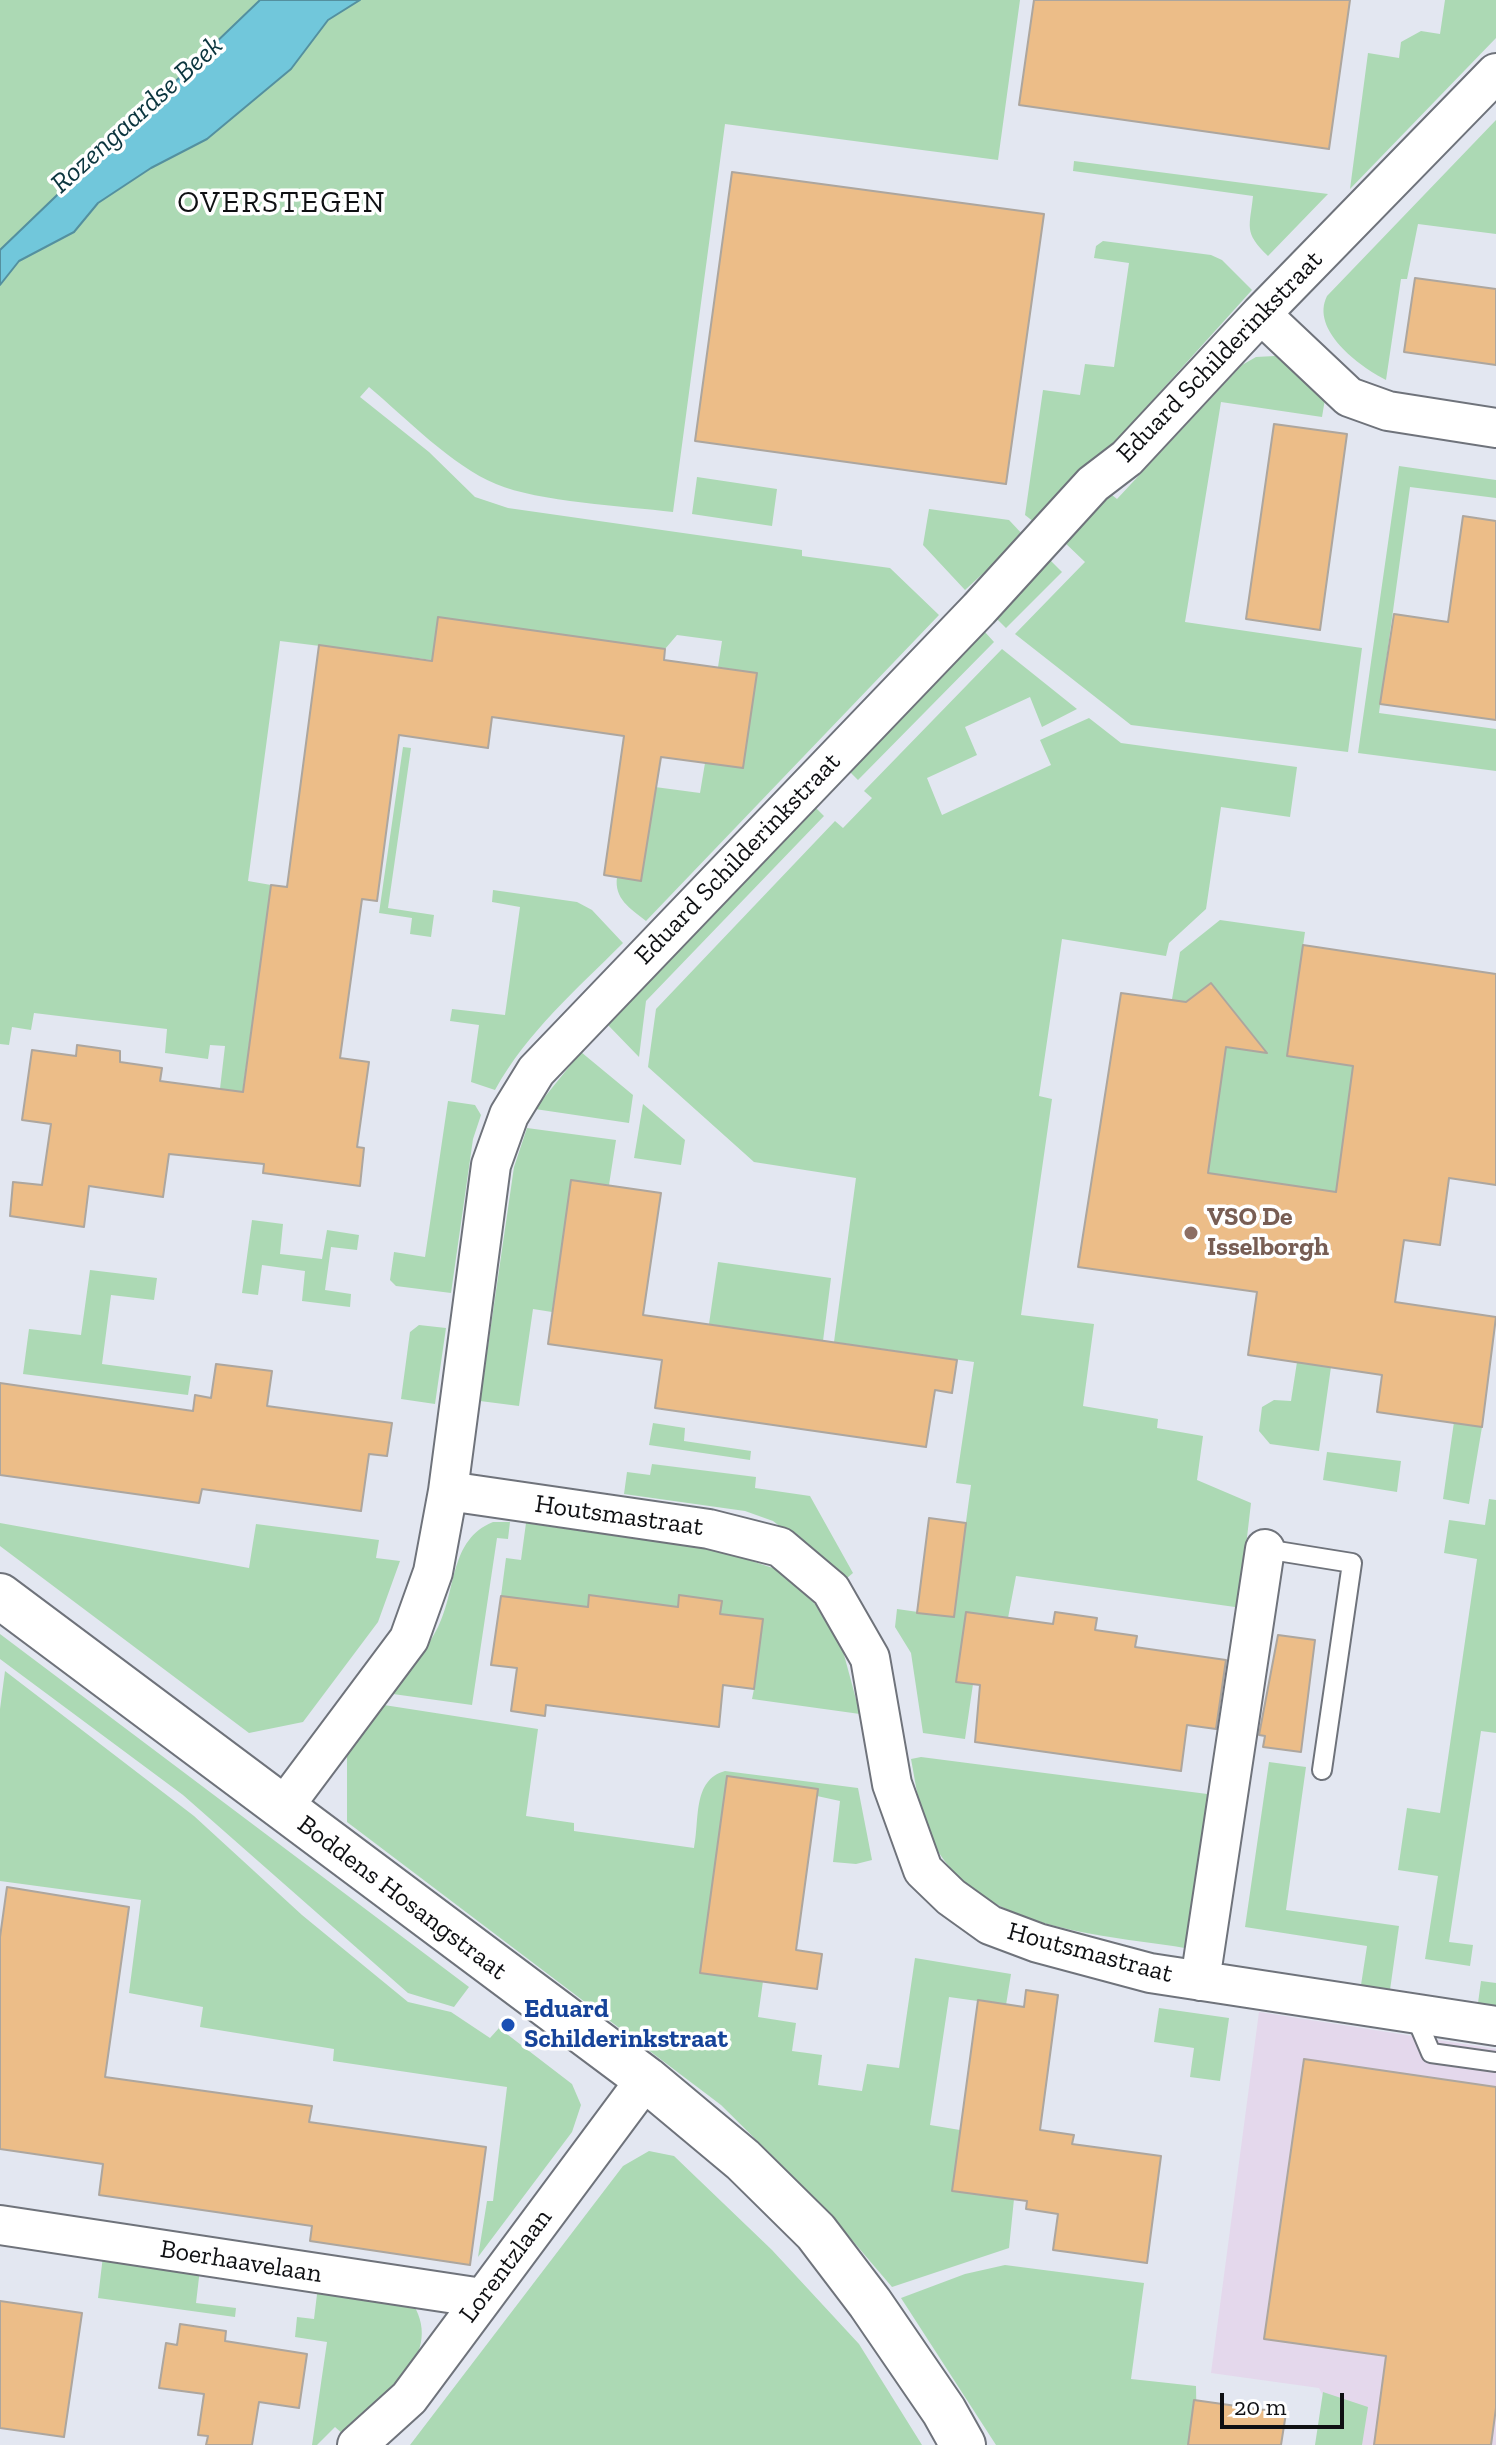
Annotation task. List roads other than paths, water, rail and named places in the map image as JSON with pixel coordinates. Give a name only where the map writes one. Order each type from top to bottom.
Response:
[{"type":"street","name":"Eduard Schilderinkstraat","points":[[282,1809],[409,1639],[433,1572],[448,1491],[491,1165],[509,1115],[536,1071],[990,597],[1093,484],[1127,458],[1261,314],[1496,73]]},
{"type":"street","points":[[1261,314],[1349,397],[1388,411],[1496,428]]},
{"type":"street","name":"Houtsmastraat","points":[[448,1491],[709,1529],[780,1547],[831,1590],[870,1658],[892,1784],[923,1870],[951,1897],[990,1925],[1038,1943],[1150,1973],[1496,2026]]},
{"type":"street","points":[[1200,1981],[1265,1549]]},
{"type":"street","name":"Boddens Hosangstraat","points":[[0,1596],[646,2079],[743,2160],[816,2232],[895,2339],[963,2445]]},
{"type":"street","name":"Lorentzlaan","points":[[357,2445],[409,2398],[646,2079]]},
{"type":"street","name":"Boerhaavelaan","points":[[0,2225],[482,2298]]},
{"type":"lane","points":[[1265,1549],[1352,1563],[1322,1770]]},
{"type":"lane","points":[[1414,2013],[1431,2053],[1496,2062]]},
{"type":"water","points":[[260,0],[360,0],[328,20],[291,69],[207,139],[151,168],[98,203],[74,232],[19,261],[0,285],[0,250]]},
{"type":"place","name":"VSO De Isselborgh","points":[[1191,1233]]},
{"type":"place","name":"Eduard Schilderinkstraat","points":[[508,2025]]},
{"type":"district","name":"OVERSTEGEN","points":[[282,203]]},
{"type":"water label","name":"Rozengaardse Beek","points":[[137,115]]}]
